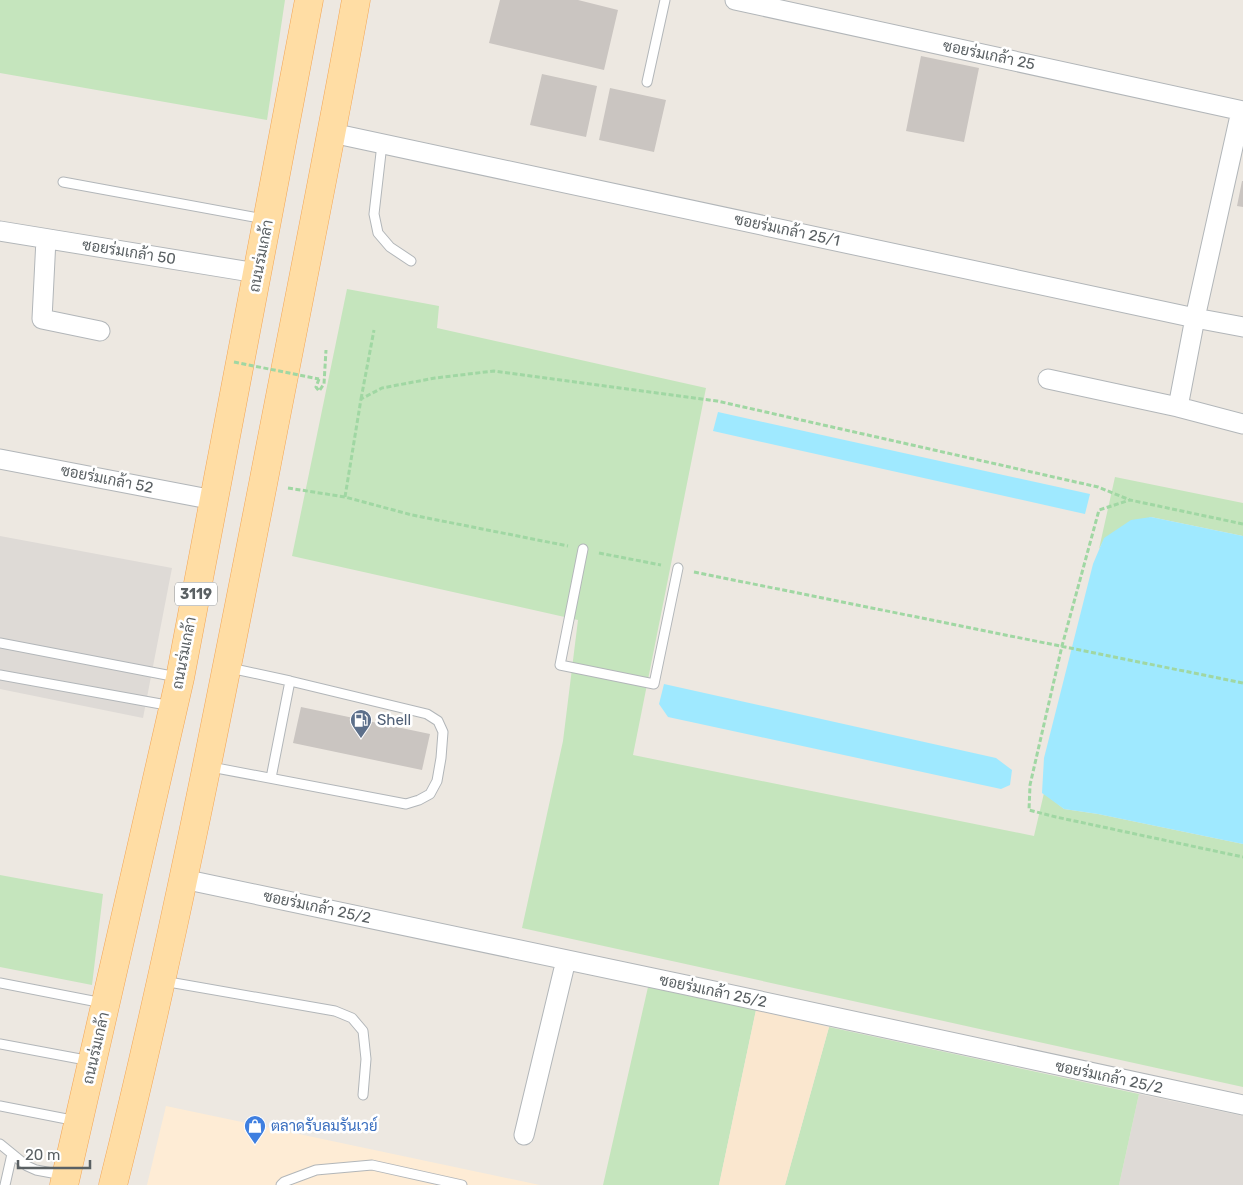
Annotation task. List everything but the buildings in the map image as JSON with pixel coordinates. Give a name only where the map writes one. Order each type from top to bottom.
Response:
[{"type":"main road","name":"ถนนร่มเกล้า","points":[[65,1180],[180,678],[309,0]]},
{"type":"main road","name":"3119","points":[[113,1185],[136,1094],[228,667],[356,0]]},
{"type":"street","name":"ซอยร่มเกล้า 25","points":[[747,1],[1242,111]]},
{"type":"street","points":[[1178,407],[1195,318],[1242,111]]},
{"type":"street","name":"ซอยร่มเกล้า 25/1","points":[[332,133],[1243,327]]},
{"type":"street","name":"ซอยร่มเกล้า 50","points":[[0,231],[258,273]]},
{"type":"street","points":[[46,239],[42,319],[100,331]]},
{"type":"street","points":[[1048,379],[1178,407],[1243,424]]},
{"type":"street","name":"ซอยร่มเกล้า 52","points":[[0,459],[214,500]]},
{"type":"street","name":"ซอยร่มเกล้า 25/2","points":[[183,879],[1243,1106]]},
{"type":"street","points":[[524,1135],[566,960]]},
{"type":"lane","points":[[647,82],[666,0]]},
{"type":"lane","points":[[382,144],[374,214],[378,233],[390,247],[411,261]]},
{"type":"lane","points":[[63,182],[268,219]]},
{"type":"lane","points":[[583,549],[560,665],[654,684],[678,568]]},
{"type":"lane","points":[[0,643],[180,678]]},
{"type":"lane","points":[[207,767],[406,804],[430,794],[438,781],[444,732],[438,721],[427,714],[228,667]]},
{"type":"lane","points":[[0,675],[174,706]]},
{"type":"lane","points":[[271,778],[290,681]]},
{"type":"lane","points":[[160,980],[335,1010],[352,1018],[363,1031],[366,1059],[363,1095]]},
{"type":"lane","points":[[0,983],[106,1003]]},
{"type":"lane","points":[[0,1044],[93,1062]]},
{"type":"lane","points":[[0,1106],[79,1121]]},
{"type":"lane","points":[[0,1144],[27,1166],[65,1180]]},
{"type":"lane","points":[[6,1185],[12,1154]]},
{"type":"lane","points":[[281,1185],[284,1182],[316,1170],[372,1165],[462,1185]]},
{"type":"path","points":[[345,497],[374,330]]},
{"type":"path","points":[[234,362],[320,379],[316,387],[319,391],[324,384],[326,350]]},
{"type":"path","points":[[361,399],[382,388],[494,370],[716,401],[1098,487],[1130,500],[1243,524]]},
{"type":"path","points":[[1130,500],[1099,510],[1062,646],[1030,785],[1029,810],[1243,857]]},
{"type":"path","points":[[1062,646],[1243,683]]},
{"type":"shaded area","points":[[0,536],[172,568],[143,718],[0,689]]},
{"type":"shaded area","points":[[1139,1094],[1243,1116],[1243,1185],[1119,1185]]},
{"type":"shaded area","name":"ตลาดรับลมรันเวย์","points":[[166,1106],[540,1185],[147,1185]]},
{"type":"green space","points":[[0,0],[285,0],[267,120],[0,73]]},
{"type":"green space","points":[[347,289],[439,306],[437,328],[706,388],[633,755],[1034,836],[1044,793],[1064,809],[1098,814],[1243,844],[1243,1087],[522,928],[563,741],[578,620],[292,556]]},
{"type":"green space","points":[[1115,477],[1243,503],[1243,536],[1151,517],[1105,538],[1099,549]]},
{"type":"green space","points":[[0,875],[103,894],[92,985],[0,967]]},
{"type":"green space","points":[[648,987],[756,1010],[719,1185],[603,1185]]},
{"type":"green space","points":[[829,1027],[1139,1094],[1119,1185],[785,1185]]},
{"type":"sand","points":[[756,1010],[829,1027],[785,1185],[719,1185]]},
{"type":"water","points":[[718,412],[1090,494],[1085,514],[713,431]]},
{"type":"water","points":[[1151,517],[1243,536],[1243,844],[1098,814],[1064,809],[1042,793],[1044,758],[1093,564],[1104,538],[1131,520]]},
{"type":"water","points":[[664,684],[996,758],[1012,770],[1010,785],[1001,789],[668,717],[659,704]]},
{"type":"place","name":"Shell","points":[[361,739]]},
{"type":"place","name":"ตลาดรับลมรันเวย์","points":[[255,1145]]}]
